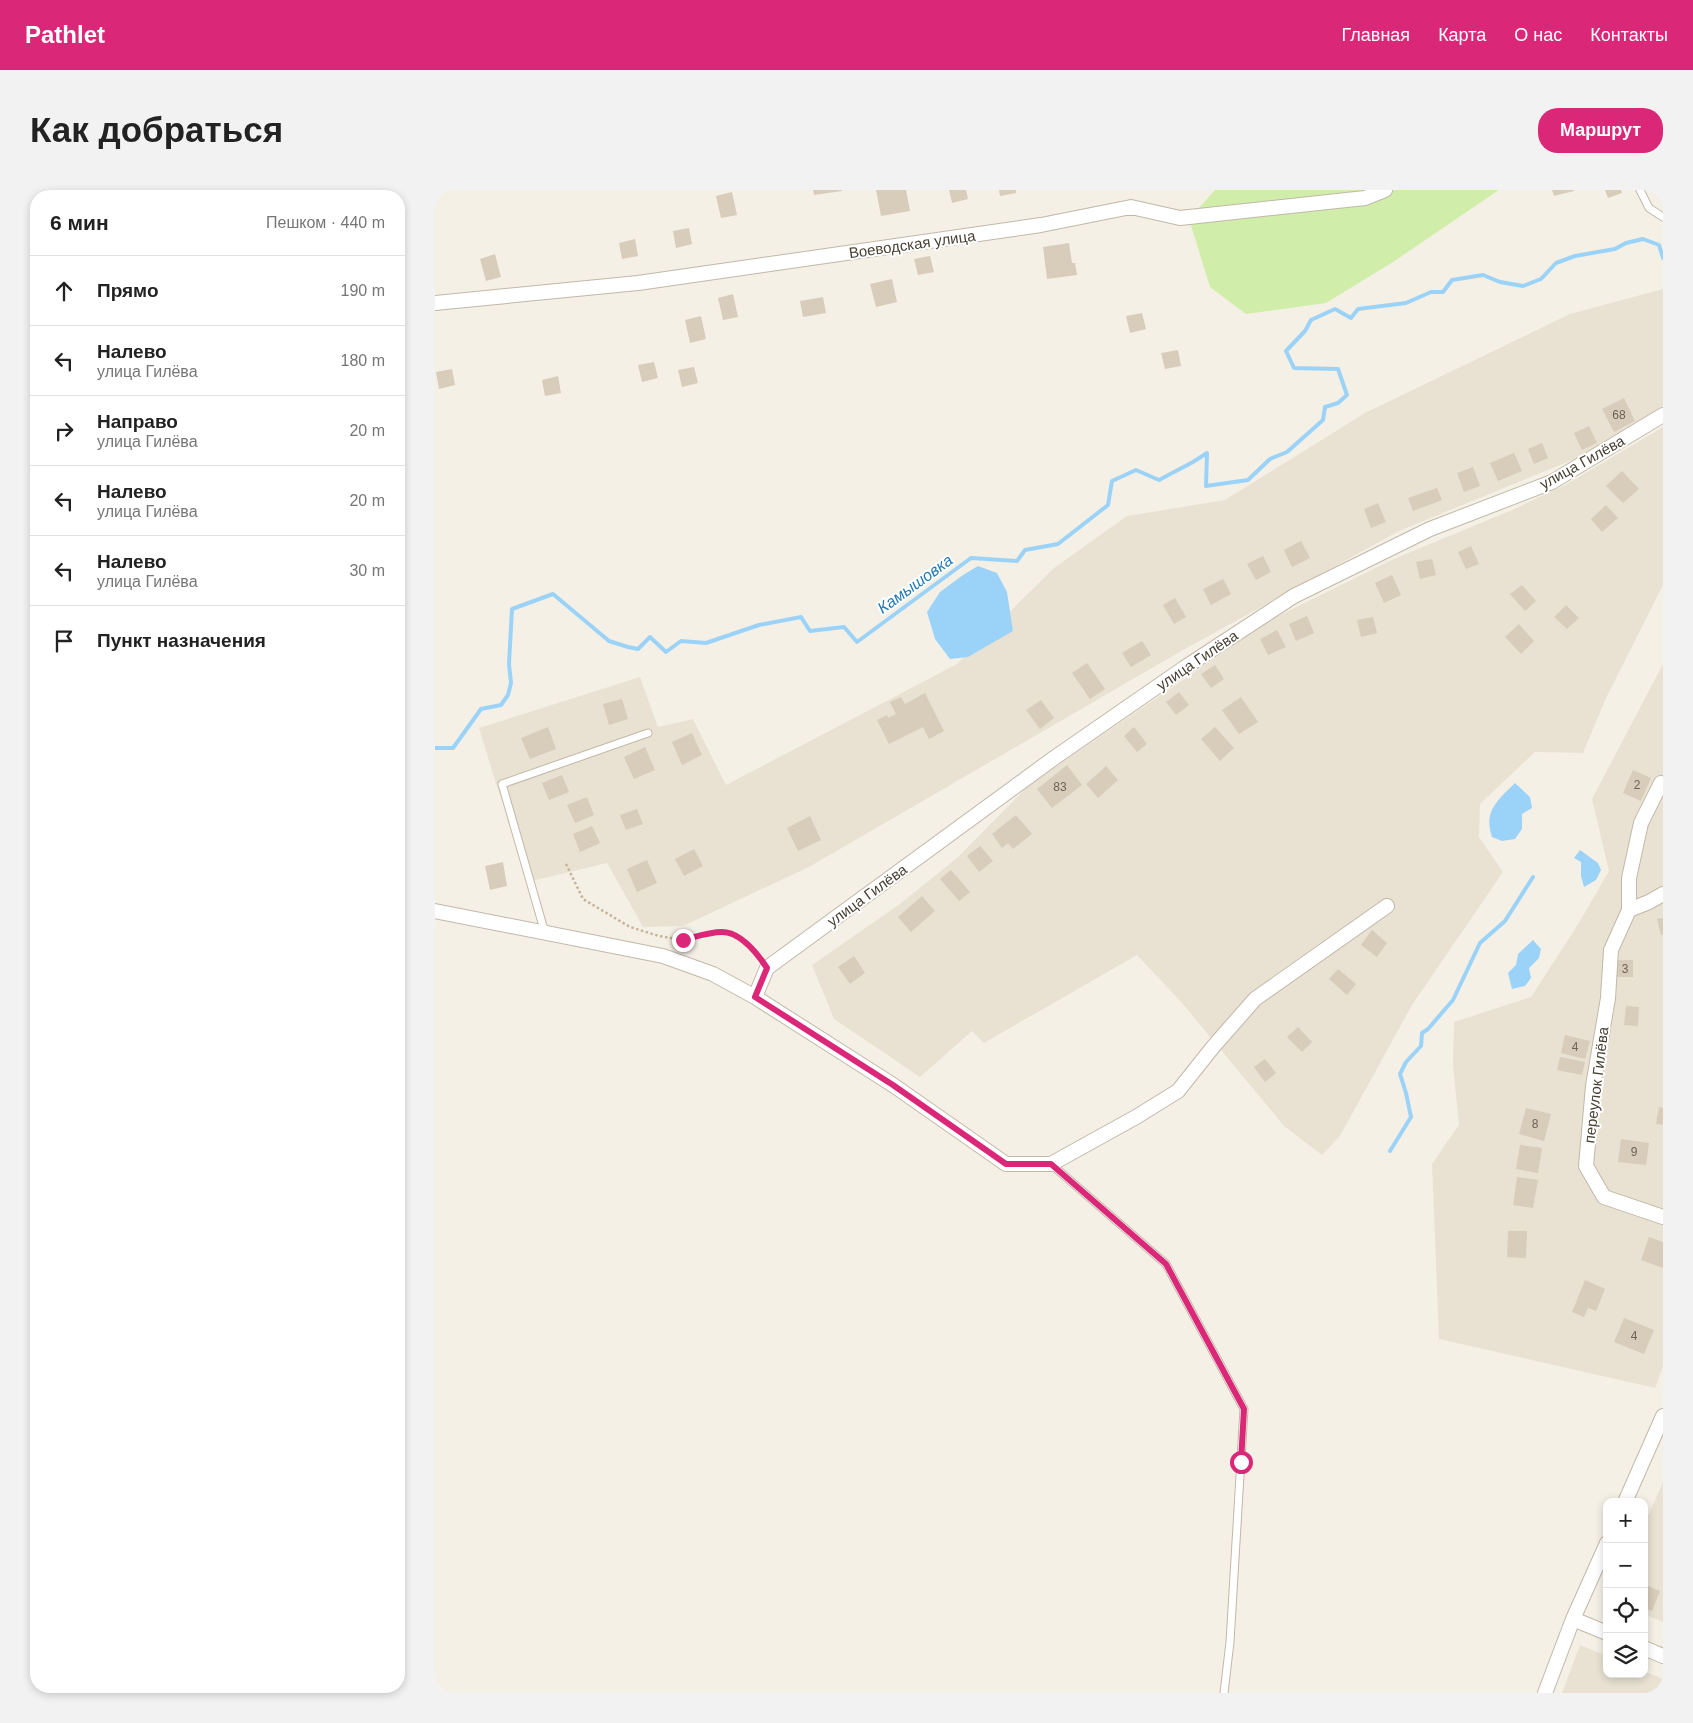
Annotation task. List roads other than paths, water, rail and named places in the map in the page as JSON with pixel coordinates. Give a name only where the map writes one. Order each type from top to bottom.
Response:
[{"type":"street","name":"Воеводская улица","points":[[435,303],[638,283],[1041,225],[1131,207],[1180,218],[1365,198],[1385,190]]},
{"type":"street","name":"улица Гилёва","points":[[755,997],[767,968],[1054,758],[1184,668],[1295,596],[1430,529],[1552,482],[1663,415]]},
{"type":"street","name":"переулок Гилёва","points":[[1661,782],[1641,823],[1629,878],[1629,910],[1611,950],[1608,998],[1593,1086],[1586,1166],[1604,1197],[1663,1217]]},
{"type":"street","points":[[1629,910],[1663,894]]},
{"type":"street","points":[[435,911],[663,956],[713,974],[755,997],[893,1085],[1006,1164],[1051,1164],[1136,1117],[1178,1091],[1213,1047],[1255,1000],[1387,906]]},
{"type":"street","points":[[1627,1498],[1663,1416]]},
{"type":"street","points":[[1545,1693],[1573,1619],[1603,1552]]},
{"type":"street","points":[[1573,1619],[1603,1631]]},
{"type":"street","points":[[1648,1650],[1663,1656]]},
{"type":"lane","points":[[1640,190],[1649,208],[1663,217]]},
{"type":"lane","points":[[545,933],[502,784],[648,733]]},
{"type":"lane","points":[[1051,1164],[1166,1264],[1244,1409],[1230,1642],[1224,1693]]},
{"type":"water","points":[[978,566],[997,573],[1007,592],[1013,631],[968,657],[950,659],[935,639],[927,612],[940,592]]},
{"type":"water","points":[[1515,783],[1530,797],[1532,808],[1522,814],[1522,829],[1515,839],[1502,841],[1492,837],[1489,820],[1498,801]]},
{"type":"water","points":[[1580,850],[1598,863],[1601,870],[1596,880],[1584,887],[1581,876],[1581,862],[1574,858]]},
{"type":"water","points":[[1533,940],[1541,949],[1539,958],[1529,968],[1531,978],[1525,986],[1512,989],[1508,973],[1516,965],[1518,954]]},
{"type":"waterway","name":"Камышовка","points":[[435,748],[453,748],[481,709],[501,705],[508,695],[511,683],[509,664],[512,609],[553,594],[609,641],[638,649],[650,637],[666,652],[681,641],[706,643],[759,625],[801,617],[810,631],[844,627],[857,642],[971,558],[1017,561],[1025,550],[1058,544],[1108,505],[1112,481],[1136,470],[1159,480],[1207,453],[1206,486],[1248,480],[1270,459],[1287,452],[1323,420],[1325,407],[1338,403],[1347,395],[1338,369],[1294,368],[1286,351],[1305,331],[1311,320],[1335,309],[1351,318],[1358,309],[1406,303],[1431,292],[1443,292],[1452,280],[1483,275],[1500,282],[1523,286],[1541,279],[1556,263],[1575,256],[1615,249],[1626,243],[1643,239],[1659,245],[1663,258]]},
{"type":"waterway","points":[[1390,1151],[1411,1117],[1400,1074],[1406,1062],[1421,1046],[1422,1033],[1428,1029],[1453,1000],[1480,943],[1505,921],[1533,877]]}]
